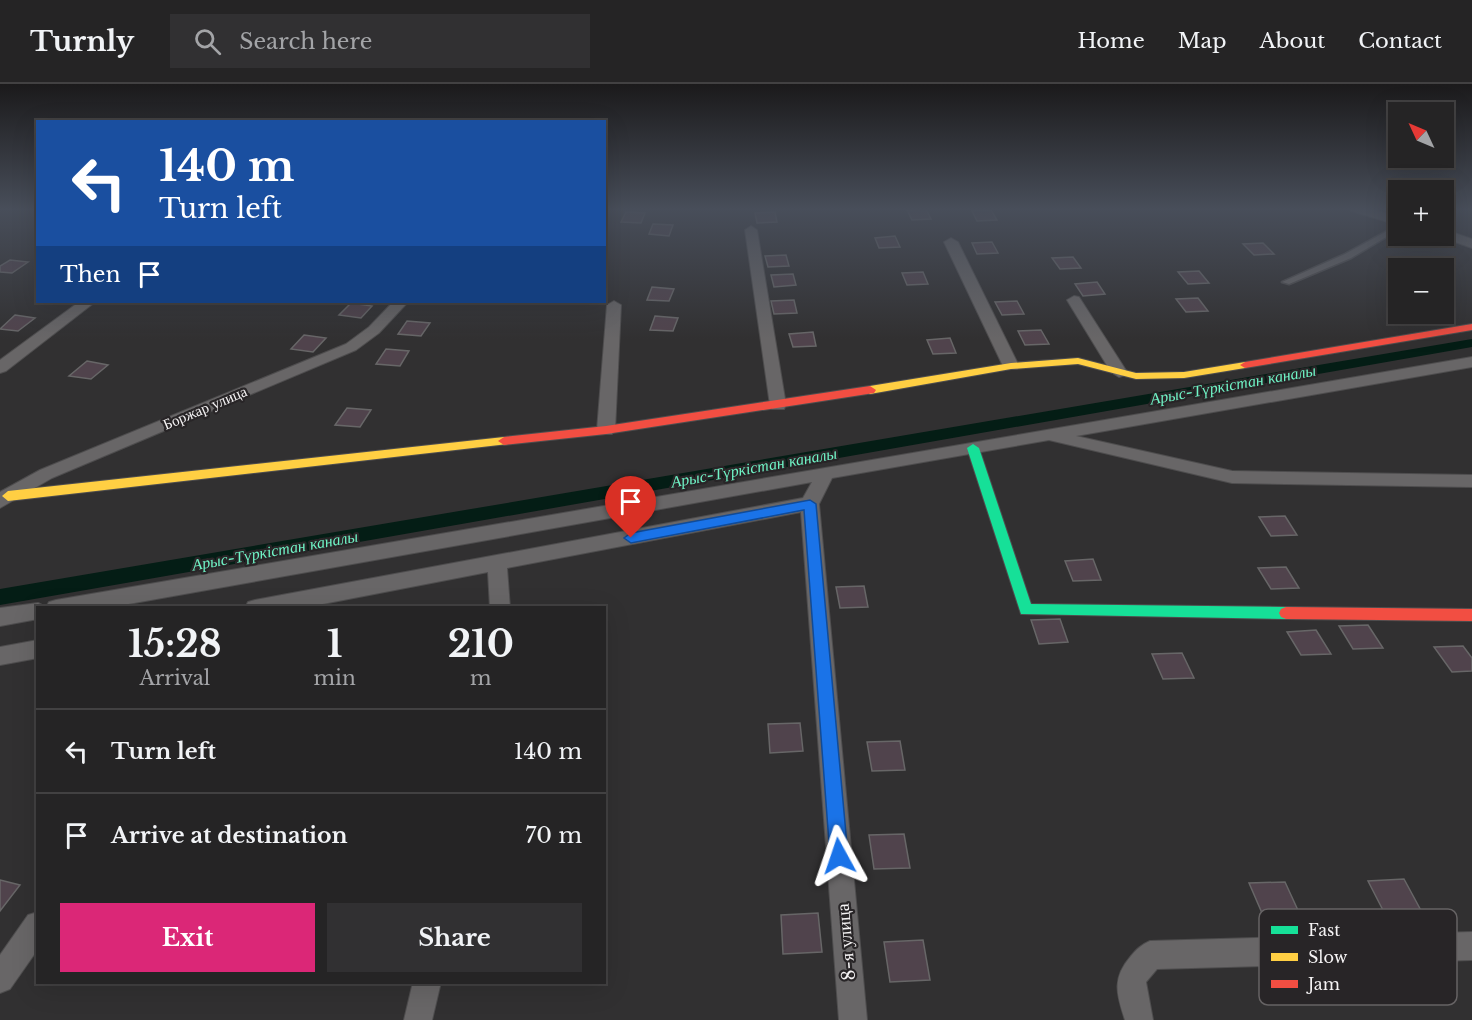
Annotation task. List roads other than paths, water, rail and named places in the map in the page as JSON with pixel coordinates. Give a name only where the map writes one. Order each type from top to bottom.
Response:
[{"type":"street","points":[[754,252],[778,405]]},
{"type":"street","points":[[956,252],[1011,366]]},
{"type":"street","points":[[1074,300],[1119,372]]},
{"type":"street","points":[[0,368],[87,303]]},
{"type":"street","name":"Боржар улица","points":[[4,499],[46,474],[351,347],[374,330],[400,303]]},
{"type":"street","points":[[606,430],[614,305]]},
{"type":"street","points":[[4,499],[606,430],[778,405],[1011,366],[1078,361],[1137,376],[1184,375],[1472,327]]},
{"type":"street","points":[[67,606],[825,472],[1048,436],[1472,362]]},
{"type":"street","points":[[1048,436],[1232,477],[1472,481]]},
{"type":"street","points":[[973,448],[1026,610],[1472,615]]},
{"type":"street","points":[[266,606],[810,504],[825,472]]},
{"type":"street","name":"8-я улица","points":[[810,504],[853,1020]]},
{"type":"street","points":[[497,563],[500,606]]},
{"type":"street","points":[[0,617],[36,611]]},
{"type":"street","points":[[0,656],[36,649]]},
{"type":"street","points":[[0,979],[36,928]]},
{"type":"street","points":[[1457,946],[1472,946]]},
{"type":"street","points":[[1139,1020],[1131,978],[1150,955],[1259,952]]},
{"type":"street","points":[[418,1020],[427,984]]},
{"type":"lane","points":[[1286,282],[1355,252]]},
{"type":"waterway","name":"Арыс-Түркістан каналы","points":[[0,597],[1472,343]]}]
